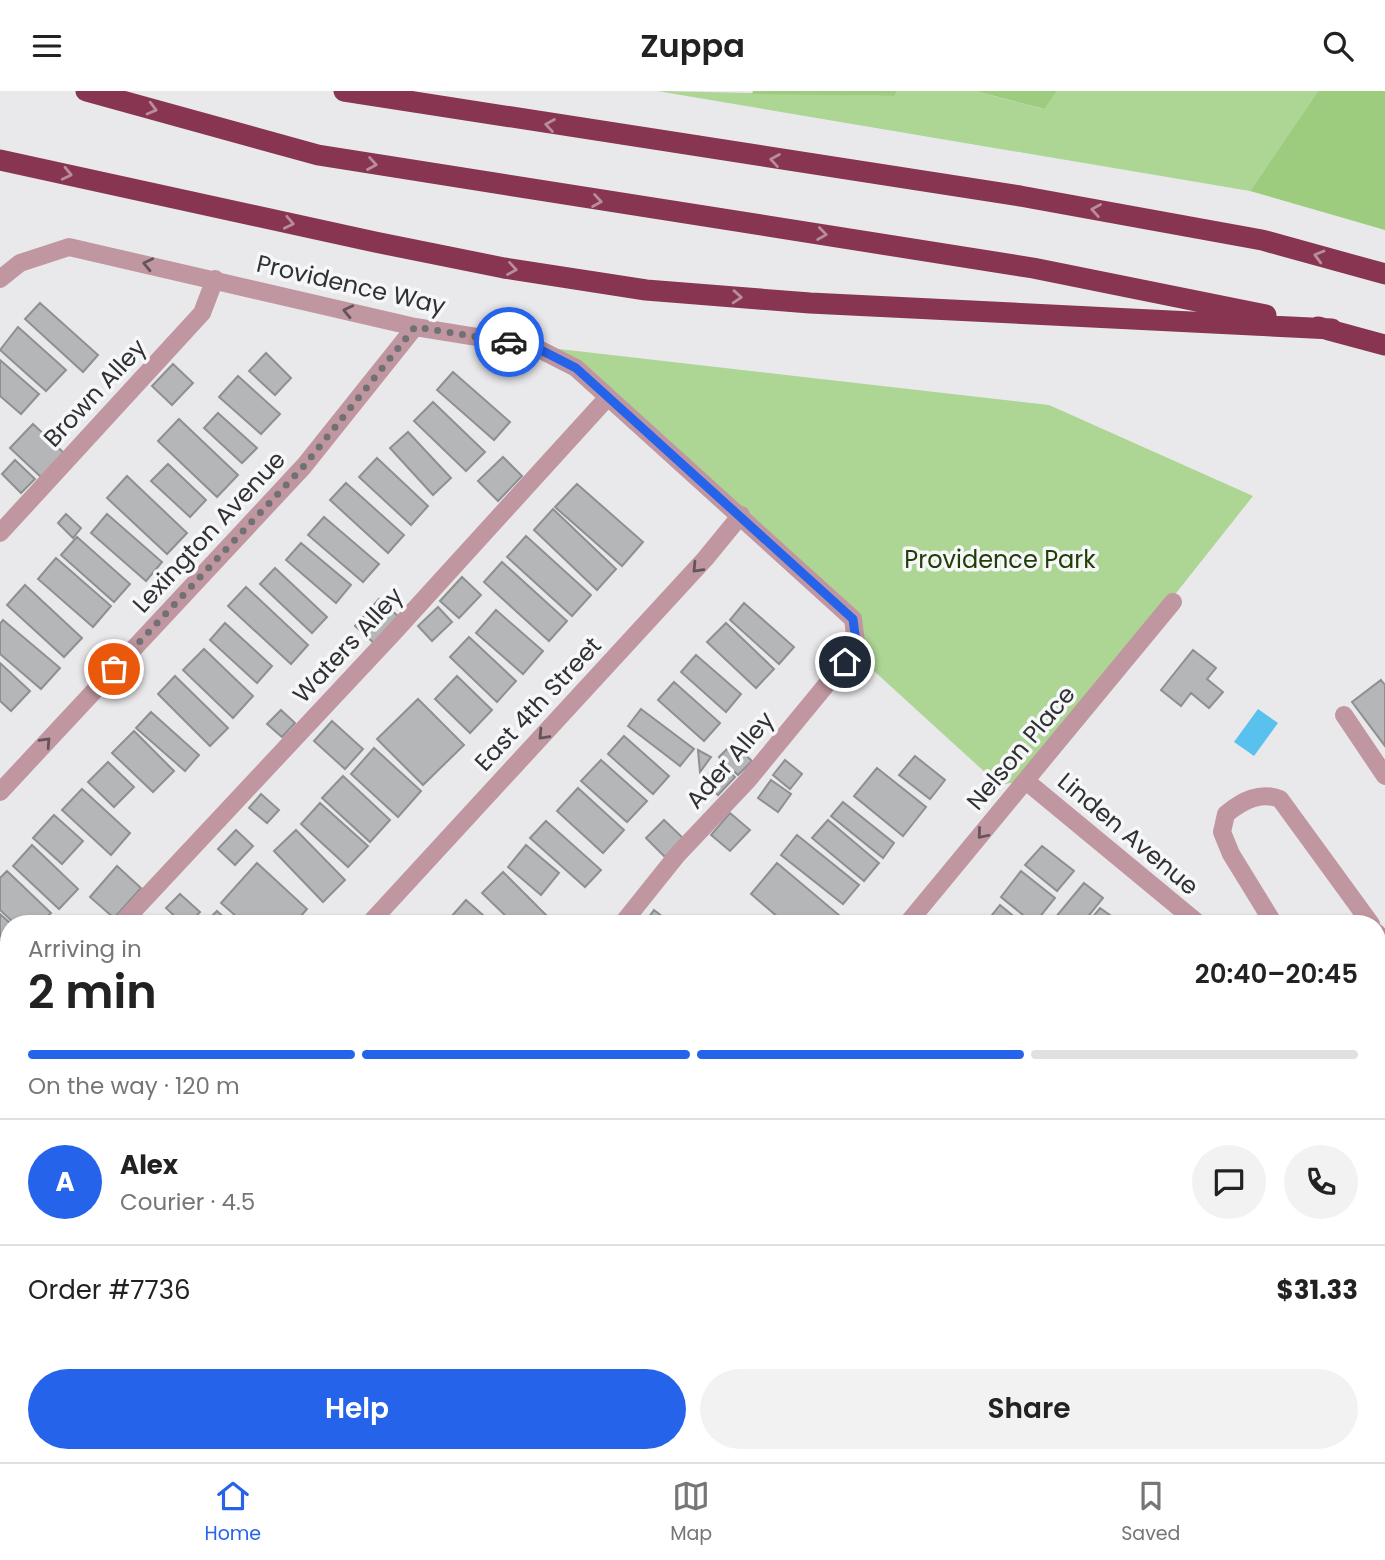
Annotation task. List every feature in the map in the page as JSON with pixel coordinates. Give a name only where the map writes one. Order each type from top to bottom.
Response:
[{"type":"highway","points":[[86,91],[318,155],[1033,268],[1332,330],[1385,345]]},
{"type":"highway","points":[[344,91],[1033,199],[1262,240],[1385,274]]},
{"type":"highway","points":[[0,160],[504,268],[646,290],[810,303],[1332,330]]},
{"type":"street","name":"Providence Way","points":[[0,279],[20,263],[69,247],[415,327],[533,346],[576,368],[853,619]]},
{"type":"street","name":"Brown Alley","points":[[0,533],[202,313],[215,279]]},
{"type":"street","name":"Lexington Avenue","points":[[0,792],[304,466],[415,327]]},
{"type":"street","name":"Waters Alley","points":[[129,915],[396,630],[608,397]]},
{"type":"street","name":"East 4th Street","points":[[377,915],[705,559],[741,515]]},
{"type":"street","name":"Nelson Place","points":[[914,915],[1173,602]]},
{"type":"street","name":"Ader Alley","points":[[629,915],[678,854],[748,780],[845,662],[856,642],[853,619]]},
{"type":"street","points":[[1344,715],[1385,776]]},
{"type":"street","name":"Linden Avenue","points":[[1026,781],[1185,915]]},
{"type":"street","points":[[1269,915],[1231,854],[1222,832],[1226,814],[1241,803],[1262,795],[1280,799],[1364,915]]},
{"type":"green space","points":[[657,91],[895,96],[897,91],[975,91],[1043,109],[1057,91],[1318,91],[1250,191]]},
{"type":"green space","points":[[753,91],[897,91],[895,96],[752,94]]},
{"type":"green space","points":[[975,91],[1057,91],[1044,109]]},
{"type":"green space","points":[[1318,91],[1385,91],[1385,230],[1250,191]]},
{"type":"green space","name":"Providence Park","points":[[533,346],[1049,405],[1253,496],[1028,780],[999,785],[853,651],[852,619],[576,368]]},
{"type":"water","points":[[1258,709],[1278,723],[1254,756],[1234,742]]},
{"type":"building","points":[[40,303],[98,355],[83,372],[25,319]]},
{"type":"building","points":[[18,327],[66,370],[46,391],[0,350]]},
{"type":"building","points":[[266,353],[291,378],[275,395],[249,371]]},
{"type":"building","points":[[0,360],[39,394],[21,414],[0,396]]},
{"type":"building","points":[[173,364],[193,383],[172,405],[152,386]]},
{"type":"building","points":[[453,372],[510,422],[494,440],[437,390]]},
{"type":"building","points":[[238,376],[280,414],[261,434],[219,397]]},
{"type":"building","points":[[433,402],[485,452],[466,471],[414,421]]},
{"type":"building","points":[[218,413],[257,448],[242,463],[204,428]]},
{"type":"building","points":[[179,419],[238,475],[217,497],[158,441]]},
{"type":"building","points":[[33,424],[64,453],[41,477],[10,448]]},
{"type":"building","points":[[408,432],[451,478],[433,495],[390,448]]},
{"type":"building","points":[[503,457],[522,476],[498,501],[478,481]]},
{"type":"building","points":[[377,458],[428,506],[411,525],[359,477]]},
{"type":"building","points":[[15,460],[35,479],[21,493],[2,474]]},
{"type":"building","points":[[168,464],[206,500],[190,517],[151,481]]},
{"type":"building","points":[[127,476],[187,533],[167,554],[107,498]]},
{"type":"building","points":[[346,483],[404,535],[388,553],[330,500]]},
{"type":"building","points":[[577,484],[643,542],[622,566],[555,507]]},
{"type":"building","points":[[553,509],[616,569],[597,590],[534,530]]},
{"type":"building","points":[[66,514],[81,528],[73,538],[58,523]]},
{"type":"building","points":[[107,514],[162,562],[146,581],[91,533]]},
{"type":"building","points":[[324,517],[379,564],[363,582],[308,535]]},
{"type":"building","points":[[526,536],[591,595],[572,616],[507,557]]},
{"type":"building","points":[[77,537],[130,584],[114,602],[61,555]]},
{"type":"building","points":[[301,543],[351,585],[336,603],[286,560]]},
{"type":"building","points":[[56,558],[111,606],[93,627],[38,579]]},
{"type":"building","points":[[502,562],[567,621],[549,641],[484,582]]},
{"type":"building","points":[[275,568],[327,617],[312,633],[260,584]]},
{"type":"building","points":[[462,577],[481,595],[459,618],[440,601]]},
{"type":"building","points":[[25,585],[82,638],[64,657],[7,605]]},
{"type":"building","points":[[246,587],[308,645],[291,664],[228,606]]},
{"type":"building","points":[[379,599],[399,617],[375,644],[355,626]]},
{"type":"building","points":[[744,603],[794,647],[779,664],[730,620]]},
{"type":"building","points":[[438,607],[452,622],[432,641],[418,626]]},
{"type":"building","points":[[496,610],[543,651],[523,674],[476,633]]},
{"type":"building","points":[[3,620],[60,668],[41,689],[0,654],[0,624]]},
{"type":"building","points":[[225,623],[272,666],[257,683],[210,640]]},
{"type":"building","points":[[726,623],[774,669],[756,688],[707,642]]},
{"type":"building","points":[[469,637],[516,681],[497,702],[450,657]]},
{"type":"building","points":[[204,649],[253,696],[233,718],[183,670]]},
{"type":"building","points":[[1193,650],[1216,668],[1207,679],[1223,692],[1209,708],[1191,693],[1181,706],[1161,690]]},
{"type":"building","points":[[696,655],[741,694],[726,712],[681,672]]},
{"type":"building","points":[[0,663],[30,691],[11,711],[0,701]]},
{"type":"building","points":[[175,676],[228,728],[210,746],[158,694]]},
{"type":"building","points":[[457,676],[492,710],[470,733],[435,699]]},
{"type":"building","points":[[1381,680],[1385,685],[1385,746],[1352,702]]},
{"type":"building","points":[[674,682],[720,723],[704,741],[658,700]]},
{"type":"building","points":[[418,699],[464,745],[423,785],[377,739]]},
{"type":"building","points":[[641,709],[694,749],[680,766],[628,726]]},
{"type":"building","points":[[281,710],[295,723],[282,737],[267,724]]},
{"type":"building","points":[[151,712],[199,755],[185,771],[136,728]]},
{"type":"building","points":[[332,721],[363,749],[345,769],[314,741]]},
{"type":"building","points":[[134,731],[174,771],[153,792],[112,753]]},
{"type":"building","points":[[624,736],[669,776],[653,794],[608,754]]},
{"type":"building","points":[[733,743],[752,761],[738,775],[719,757]]},
{"type":"building","points":[[374,748],[421,791],[398,817],[351,774]]},
{"type":"building","points":[[698,750],[711,757],[700,772]]},
{"type":"building","points":[[915,756],[945,780],[930,799],[899,775]]},
{"type":"building","points":[[601,760],[647,801],[627,822],[581,781]]},
{"type":"building","points":[[785,760],[802,774],[790,789],[773,775]]},
{"type":"building","points":[[108,762],[134,787],[114,807],[88,782]]},
{"type":"building","points":[[719,763],[735,777],[718,795],[702,781]]},
{"type":"building","points":[[877,768],[926,807],[903,836],[854,796]]},
{"type":"building","points":[[343,776],[390,820],[370,842],[322,798]]},
{"type":"building","points":[[771,780],[791,794],[778,812],[758,798]]},
{"type":"building","points":[[578,788],[624,830],[603,853],[557,811]]},
{"type":"building","points":[[82,789],[130,833],[111,855],[62,810]]},
{"type":"building","points":[[261,794],[279,810],[267,823],[249,808]]},
{"type":"building","points":[[843,802],[894,843],[883,858],[831,816]]},
{"type":"building","points":[[320,803],[368,846],[348,867],[301,824]]},
{"type":"building","points":[[730,813],[750,830],[730,851],[711,835]]},
{"type":"building","points":[[54,815],[83,841],[62,864],[33,838]]},
{"type":"building","points":[[664,820],[683,838],[665,857],[646,838]]},
{"type":"building","points":[[828,820],[879,863],[864,881],[812,838]]},
{"type":"building","points":[[546,821],[601,870],[585,887],[530,838]]},
{"type":"building","points":[[236,830],[253,846],[235,865],[218,849]]},
{"type":"building","points":[[296,830],[345,880],[323,902],[274,851]]},
{"type":"building","points":[[797,835],[859,885],[843,904],[781,855]]},
{"type":"building","points":[[32,845],[78,889],[59,909],[13,866]]},
{"type":"building","points":[[526,845],[559,873],[541,895],[508,867]]},
{"type":"building","points":[[1042,846],[1074,871],[1057,891],[1025,865]]},
{"type":"building","points":[[257,863],[307,909],[302,915],[235,915],[221,903]]},
{"type":"building","points":[[777,863],[839,915],[776,915],[751,894]]},
{"type":"building","points":[[117,866],[141,888],[117,915],[111,915],[90,897]]},
{"type":"building","points":[[7,871],[51,913],[5,915],[0,910],[0,878]]},
{"type":"building","points":[[1021,871],[1055,898],[1041,915],[1023,915],[1001,897]]},
{"type":"building","points":[[503,872],[546,915],[505,915],[482,893]]},
{"type":"building","points":[[1084,883],[1103,898],[1089,915],[1057,915]]},
{"type":"building","points":[[180,894],[200,912],[197,915],[173,915],[166,908]]},
{"type":"building","points":[[466,900],[483,915],[453,915]]},
{"type":"building","points":[[1000,905],[1012,915],[992,915]]},
{"type":"building","points":[[1100,908],[1110,915],[1094,915]]},
{"type":"way so far","points":[[114,669],[304,466],[415,327],[509,342]]},
{"type":"route","points":[[509,342],[533,346],[576,368],[853,619],[856,642],[845,662]]}]
